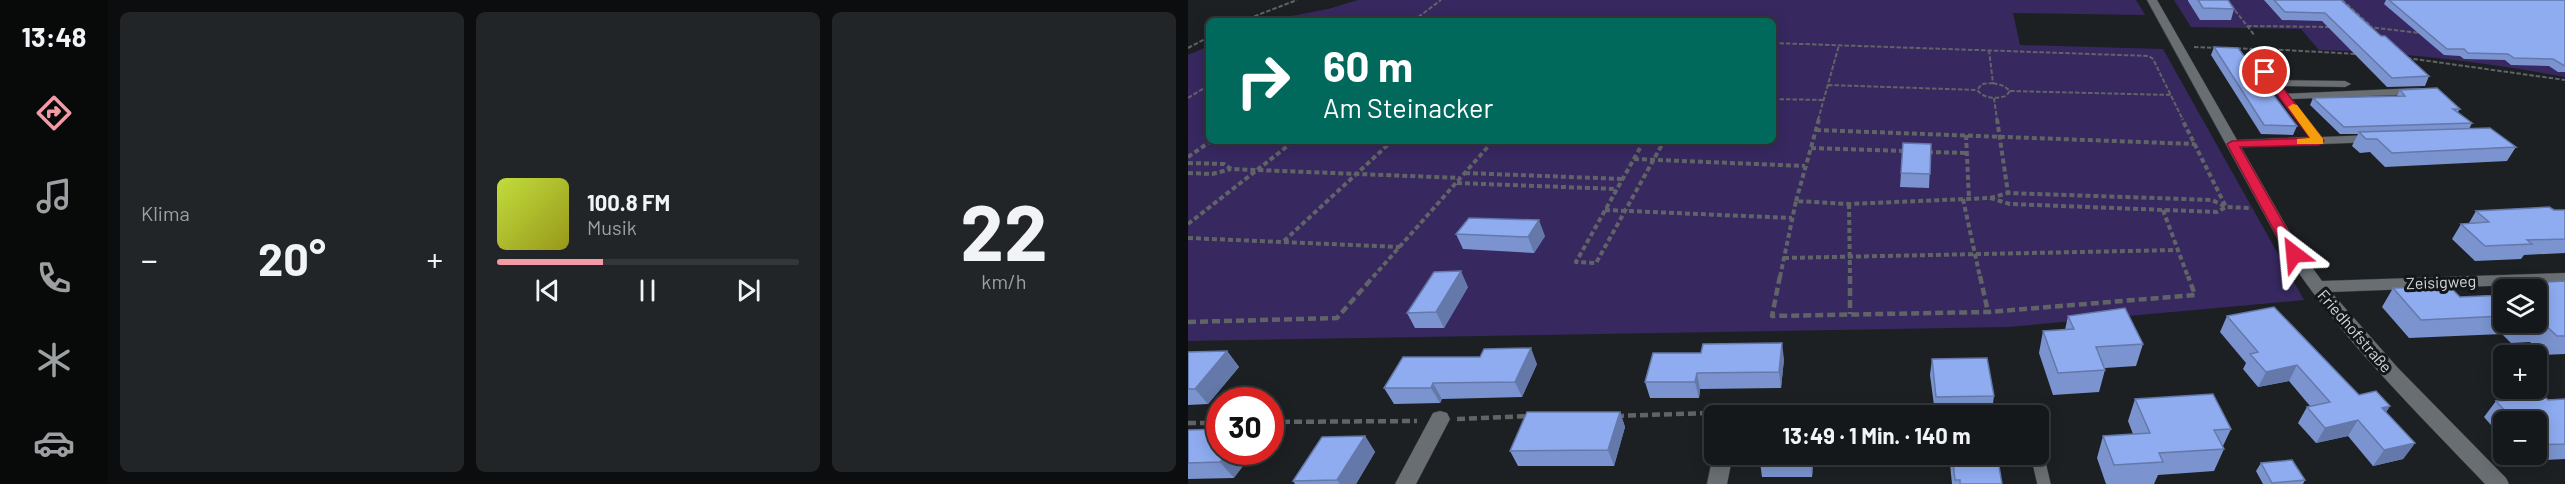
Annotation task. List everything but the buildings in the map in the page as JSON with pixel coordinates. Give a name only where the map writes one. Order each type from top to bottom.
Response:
[{"type":"street","name":"Friedhofstraße","points":[[2152,0],[2294,254],[2317,287],[2366,346],[2499,484]]},
{"type":"street","points":[[2258,61],[2319,141]]},
{"type":"street","points":[[2273,83],[2349,84],[2365,87],[2370,93]]},
{"type":"street","points":[[2284,96],[2428,91]]},
{"type":"street","points":[[2232,144],[2388,139]]},
{"type":"street","name":"Zeisigweg","points":[[2317,287],[2565,278]]},
{"type":"street","points":[[1405,484],[1440,420]]},
{"type":"street","points":[[1718,484],[1721,465]]},
{"type":"lane","points":[[2040,465],[2044,484]]},
{"type":"path","points":[[1250,18],[1297,0]]},
{"type":"path","points":[[1417,18],[1441,0]]},
{"type":"path","points":[[2227,0],[2255,36]]},
{"type":"path","points":[[2342,0],[2372,27]]},
{"type":"path","points":[[2247,26],[2337,27]]},
{"type":"path","points":[[2360,28],[2372,27],[2425,34]]},
{"type":"path","points":[[1188,48],[1206,39]]},
{"type":"path","points":[[1776,43],[2145,55],[2153,60],[2226,207]]},
{"type":"path","points":[[1839,45],[1796,201],[1772,316],[1988,312],[2195,295],[2163,210]]},
{"type":"path","points":[[2178,46],[2358,54]]},
{"type":"path","points":[[1989,50],[1993,82]]},
{"type":"path","points":[[2403,58],[2565,80]]},
{"type":"path","points":[[1977,90],[1982,84],[1993,82],[2005,85],[2010,91],[2171,95]]},
{"type":"path","points":[[1828,85],[1977,90],[1982,95],[1994,98],[2006,96],[2010,91]]},
{"type":"path","points":[[1188,98],[1206,87]]},
{"type":"path","points":[[1994,98],[2008,193]]},
{"type":"path","points":[[1776,99],[1824,100]]},
{"type":"path","points":[[1816,130],[2195,144]]},
{"type":"path","points":[[1966,135],[1969,199]]},
{"type":"path","points":[[1188,158],[1207,144]]},
{"type":"path","points":[[1188,224],[1290,144]]},
{"type":"path","points":[[1284,242],[1389,144]]},
{"type":"path","points":[[1188,321],[1337,318],[1490,144]]},
{"type":"path","points":[[1642,144],[1576,261],[1596,263],[1662,144]]},
{"type":"path","points":[[1811,148],[1911,152]]},
{"type":"path","points":[[1922,152],[1967,153]]},
{"type":"path","points":[[1634,159],[1806,166]]},
{"type":"path","points":[[1188,163],[1224,164],[1232,169]]},
{"type":"path","points":[[1188,173],[1212,174],[1232,169],[1460,178]]},
{"type":"path","points":[[1465,173],[1623,179]]},
{"type":"path","points":[[1456,183],[1617,189]]},
{"type":"path","points":[[1796,201],[1849,204],[1990,198],[2008,193],[2212,200],[2226,207],[2269,209]]},
{"type":"path","points":[[1990,198],[2010,204],[2163,210],[2217,212],[2226,207]]},
{"type":"path","points":[[1963,199],[1988,312]]},
{"type":"path","points":[[1849,204],[1850,314]]},
{"type":"path","points":[[1605,210],[1792,218]]},
{"type":"path","points":[[1188,238],[1400,247]]},
{"type":"path","points":[[1784,258],[2178,250]]},
{"type":"path","points":[[1506,417],[1540,416]]},
{"type":"path","points":[[1608,416],[1642,416]]},
{"type":"path","points":[[1284,422],[1408,421]]},
{"type":"path","points":[[1188,423],[1206,423]]},
{"type":"shaded area","points":[[1358,0],[2136,0],[2145,15],[2013,13],[2020,45],[2163,49],[2304,300],[2008,327],[1188,341],[1188,55],[1206,47],[1206,144],[1776,144],[1776,18],[1280,18],[1328,9]]},
{"type":"shaded area","points":[[2174,0],[2565,0],[2565,77],[2443,59],[2319,50],[2301,29],[2191,27]]},
{"type":"slow traffic","points":[[2293,107],[2319,141],[2301,142]]},
{"type":"route","points":[[2265,72],[2319,141],[2232,144],[2294,254]]}]
